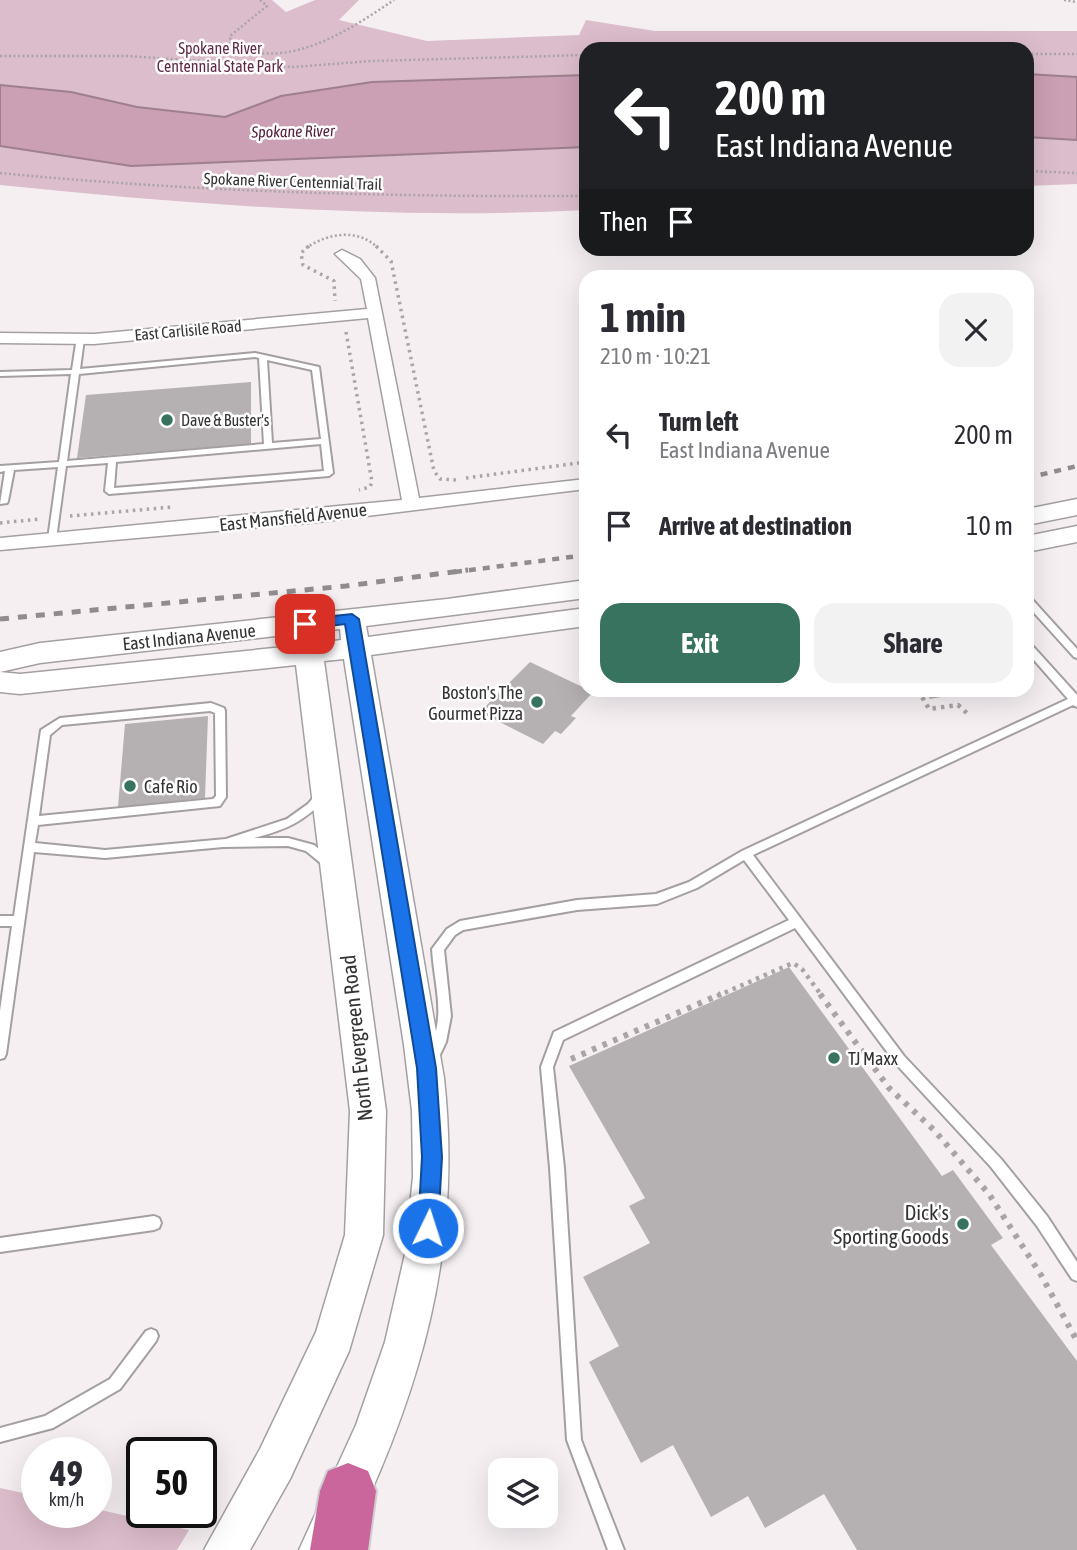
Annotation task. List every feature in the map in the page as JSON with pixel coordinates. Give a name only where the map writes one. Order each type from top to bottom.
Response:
[{"type":"highway","points":[[339,1550],[348,1491]]},
{"type":"main road","points":[[1034,516],[1077,507]]},
{"type":"main road","points":[[1034,543],[1077,534]]},
{"type":"main road","name":"East Indiana Avenue","points":[[0,682],[20,684],[306,639],[352,619],[579,590]]},
{"type":"main road","name":"East Indiana Avenue","points":[[0,662],[40,653],[306,639],[356,648],[579,618]]},
{"type":"main road","points":[[321,1550],[377,1428],[415,1303],[426,1249],[432,1157],[426,1068],[352,619]]},
{"type":"main road","name":"North Evergreen Road","points":[[226,1550],[275,1464],[335,1337],[364,1235],[368,1111],[306,639]]},
{"type":"street","points":[[342,254],[355,262],[368,278],[412,505]]},
{"type":"street","name":"East Carlisile Road","points":[[0,338],[80,339],[375,313]]},
{"type":"street","name":"East Mansfield Avenue","points":[[0,544],[318,516],[579,485]]},
{"type":"lane","points":[[52,539],[80,339]]},
{"type":"lane","points":[[0,374],[77,372],[255,355],[316,369],[329,473],[109,491],[112,460]]},
{"type":"lane","points":[[263,357],[268,446]]},
{"type":"lane","points":[[0,469],[325,441]]},
{"type":"lane","points":[[0,501],[4,501],[10,468]]},
{"type":"lane","points":[[1034,607],[1077,654]]},
{"type":"lane","points":[[426,1068],[445,1035],[447,1014],[438,949],[451,932],[472,921],[577,905],[657,900],[692,885],[746,854],[1076,701],[1034,653]]},
{"type":"lane","points":[[0,1054],[42,740],[49,728],[60,722],[218,708],[221,797],[216,803],[33,821]]},
{"type":"lane","points":[[223,843],[274,830],[302,818],[326,790]]},
{"type":"lane","points":[[29,847],[105,854],[223,843],[301,844],[320,855],[335,871]]},
{"type":"lane","points":[[746,854],[900,1060],[996,1163],[1042,1221],[1077,1274]]},
{"type":"lane","points":[[0,921],[19,921]]},
{"type":"lane","points":[[616,1550],[574,1440],[557,1168],[547,1067],[558,1036],[797,922]]},
{"type":"lane","points":[[0,1245],[154,1223]]},
{"type":"lane","points":[[0,1435],[48,1423],[115,1384],[151,1336]]},
{"type":"path","points":[[260,0],[267,6],[230,36],[231,46],[252,54],[285,53],[309,47],[394,0]]},
{"type":"path","points":[[1064,0],[1077,2]]},
{"type":"path","points":[[1034,54],[1077,54]]},
{"type":"path","points":[[0,56],[127,56],[252,61],[293,67],[372,61],[579,55]]},
{"type":"path","points":[[1034,171],[1077,173]]},
{"type":"path","name":"Spokane River Centennial Trail","points":[[0,173],[122,186],[267,193],[579,196]]},
{"type":"path","points":[[324,302],[337,301],[334,281],[303,265],[301,253],[309,244],[329,237],[366,239],[391,261],[434,471],[440,479],[579,463]]},
{"type":"path","points":[[334,330],[345,331],[348,335],[372,482],[370,487],[346,492]]},
{"type":"path","points":[[0,523],[181,506]]},
{"type":"path","points":[[922,697],[929,709],[958,705],[970,716]]},
{"type":"path","points":[[572,1059],[786,963],[793,963],[802,969],[889,1088],[934,1129],[989,1194],[1034,1263],[1077,1341]]},
{"type":"green space","name":"Spokane River Centennial State Park","points":[[0,0],[272,0],[286,12],[315,0],[359,0],[339,20],[427,41],[579,35],[586,20],[655,31],[1077,31],[1077,77],[1034,74],[1034,42],[579,42],[579,75],[281,96],[225,117],[137,107],[71,92],[0,85]]},
{"type":"green space","points":[[1034,137],[1077,140],[1077,184],[1034,186]]},
{"type":"green space","points":[[0,146],[131,166],[579,147],[579,210],[439,213],[293,209],[0,185]]},
{"type":"green space","points":[[0,1488],[21,1493],[21,1528],[112,1528],[112,1513],[126,1516],[126,1528],[189,1530],[177,1550],[0,1550]]},
{"type":"water","points":[[1034,74],[1077,77],[1077,140],[1034,137]]},
{"type":"water","name":"Spokane River","points":[[579,75],[579,147],[131,166],[0,146],[0,85],[71,92],[137,107],[225,117],[281,96],[372,82]]},
{"type":"building","name":"Dave & Buster's","points":[[251,382],[251,444],[77,458],[86,395]]},
{"type":"building","name":"Boston's The Gourmet Pizza","points":[[530,662],[579,685],[579,697],[588,697],[571,716],[576,718],[561,734],[555,731],[543,744],[480,712]]},
{"type":"building","points":[[208,716],[205,798],[118,807],[125,724]]},
{"type":"building","points":[[789,967],[942,1176],[953,1170],[1003,1238],[991,1245],[1077,1361],[1077,1550],[857,1550],[824,1494],[765,1528],[748,1496],[711,1517],[673,1445],[641,1463],[589,1362],[619,1346],[583,1277],[650,1243],[629,1206],[645,1198],[569,1066]]},
{"type":"railway","points":[[1034,476],[1077,466]]},
{"type":"railway","points":[[455,572],[579,556]]},
{"type":"railway","points":[[0,619],[346,586],[468,570]]},
{"type":"place","name":"Dave & Buster's","points":[[167,420]]},
{"type":"place","name":"Boston's The Gourmet Pizza","points":[[537,702]]},
{"type":"place","name":"Cafe Rio","points":[[130,786]]},
{"type":"place","name":"TJ Maxx","points":[[834,1058]]},
{"type":"place","name":"Dick's Sporting Goods","points":[[963,1224]]},
{"type":"route","points":[[305,624],[352,619],[426,1068],[432,1157],[428,1228]]}]
